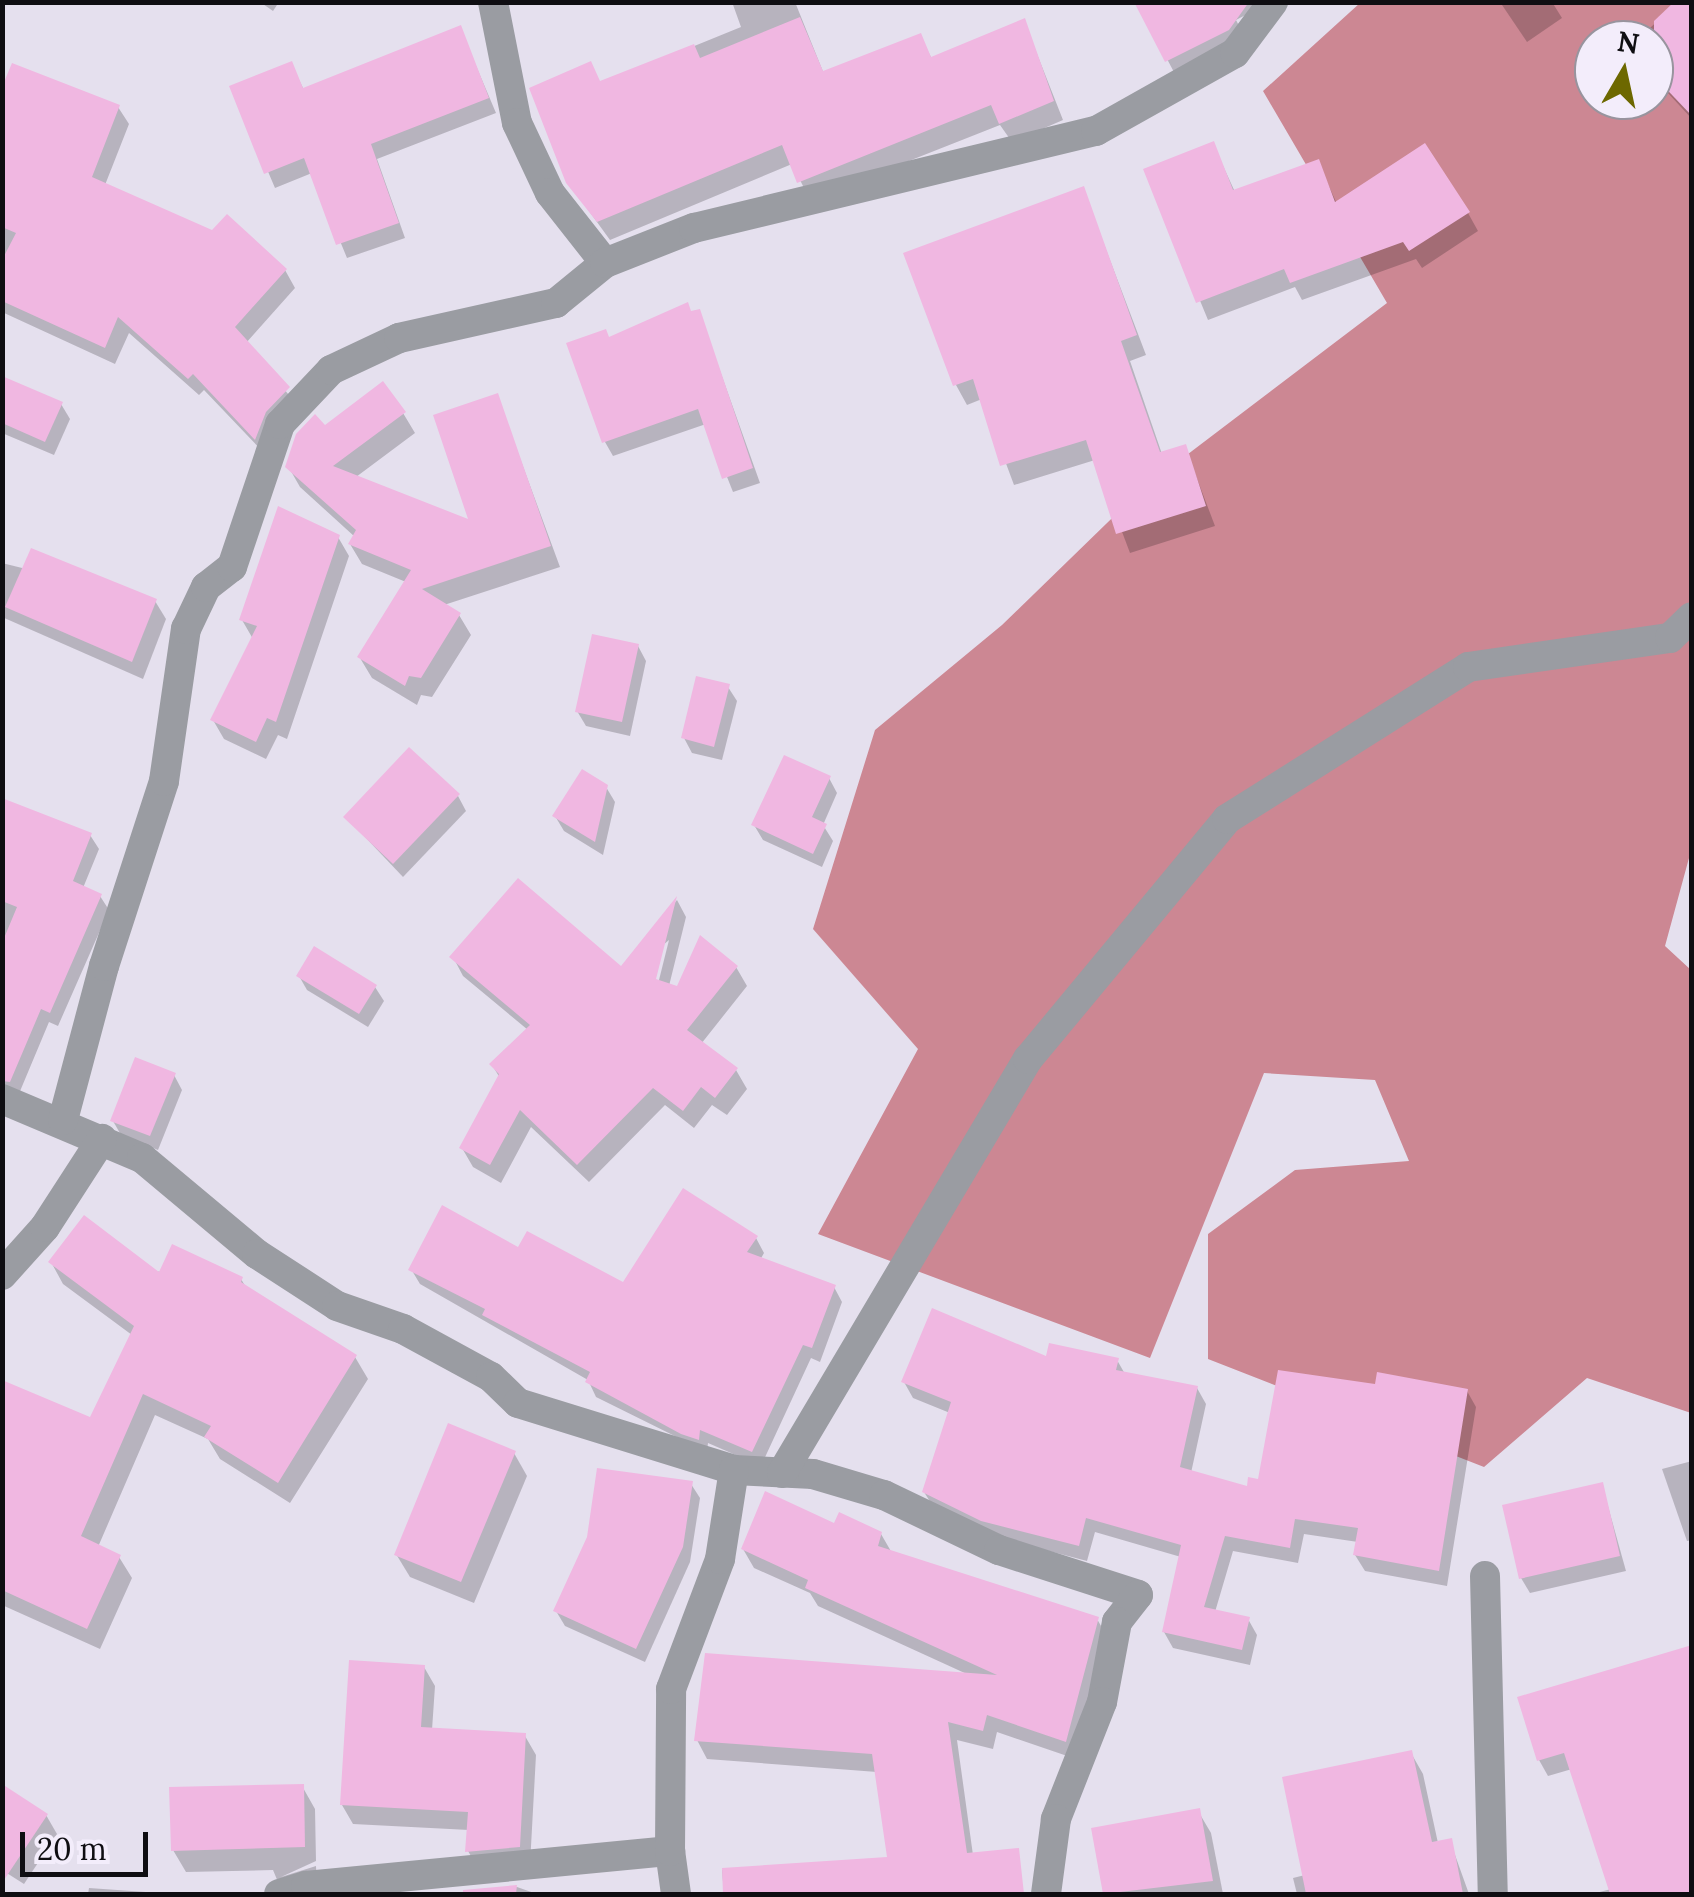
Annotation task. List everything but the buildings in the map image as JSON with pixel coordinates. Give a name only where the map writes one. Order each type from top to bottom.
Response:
[{"type":"street","points":[[494,2],[517,123],[550,193],[605,263]]},
{"type":"street","points":[[63,1120],[104,966],[164,781],[186,629],[206,587],[232,566],[280,424],[332,370],[399,338],[556,304],[605,263],[694,228],[1096,131],[1236,53],[1273,2]]},
{"type":"street","points":[[782,1473],[892,1298],[1028,1059],[1227,819],[1468,666],[1670,638],[1692,617]]},
{"type":"street","points":[[2,1099],[63,1120],[142,1158],[181,1196],[337,1306],[403,1329],[491,1377],[518,1403],[734,1470],[813,1474],[884,1496],[999,1550],[1138,1595],[1117,1622],[1102,1702],[1056,1818],[1046,1894]]},
{"type":"street","points":[[2,1275],[45,1227],[102,1139]]},
{"type":"street","points":[[676,1894],[670,1851],[671,1689],[720,1560],[734,1470]]},
{"type":"street","points":[[1486,1576],[1494,1894]]},
{"type":"street","points":[[279,1894],[306,1886],[670,1851]]},
{"type":"shaded area","points":[[1360,3],[1691,3],[1692,847],[1665,946],[1691,970],[1691,1413],[1587,1378],[1484,1467],[1208,1359],[1208,1234],[1295,1170],[1409,1161],[1375,1080],[1264,1073],[1150,1358],[818,1234],[918,1049],[813,929],[875,730],[1002,625],[1142,489],[1387,303],[1263,91]]}]
